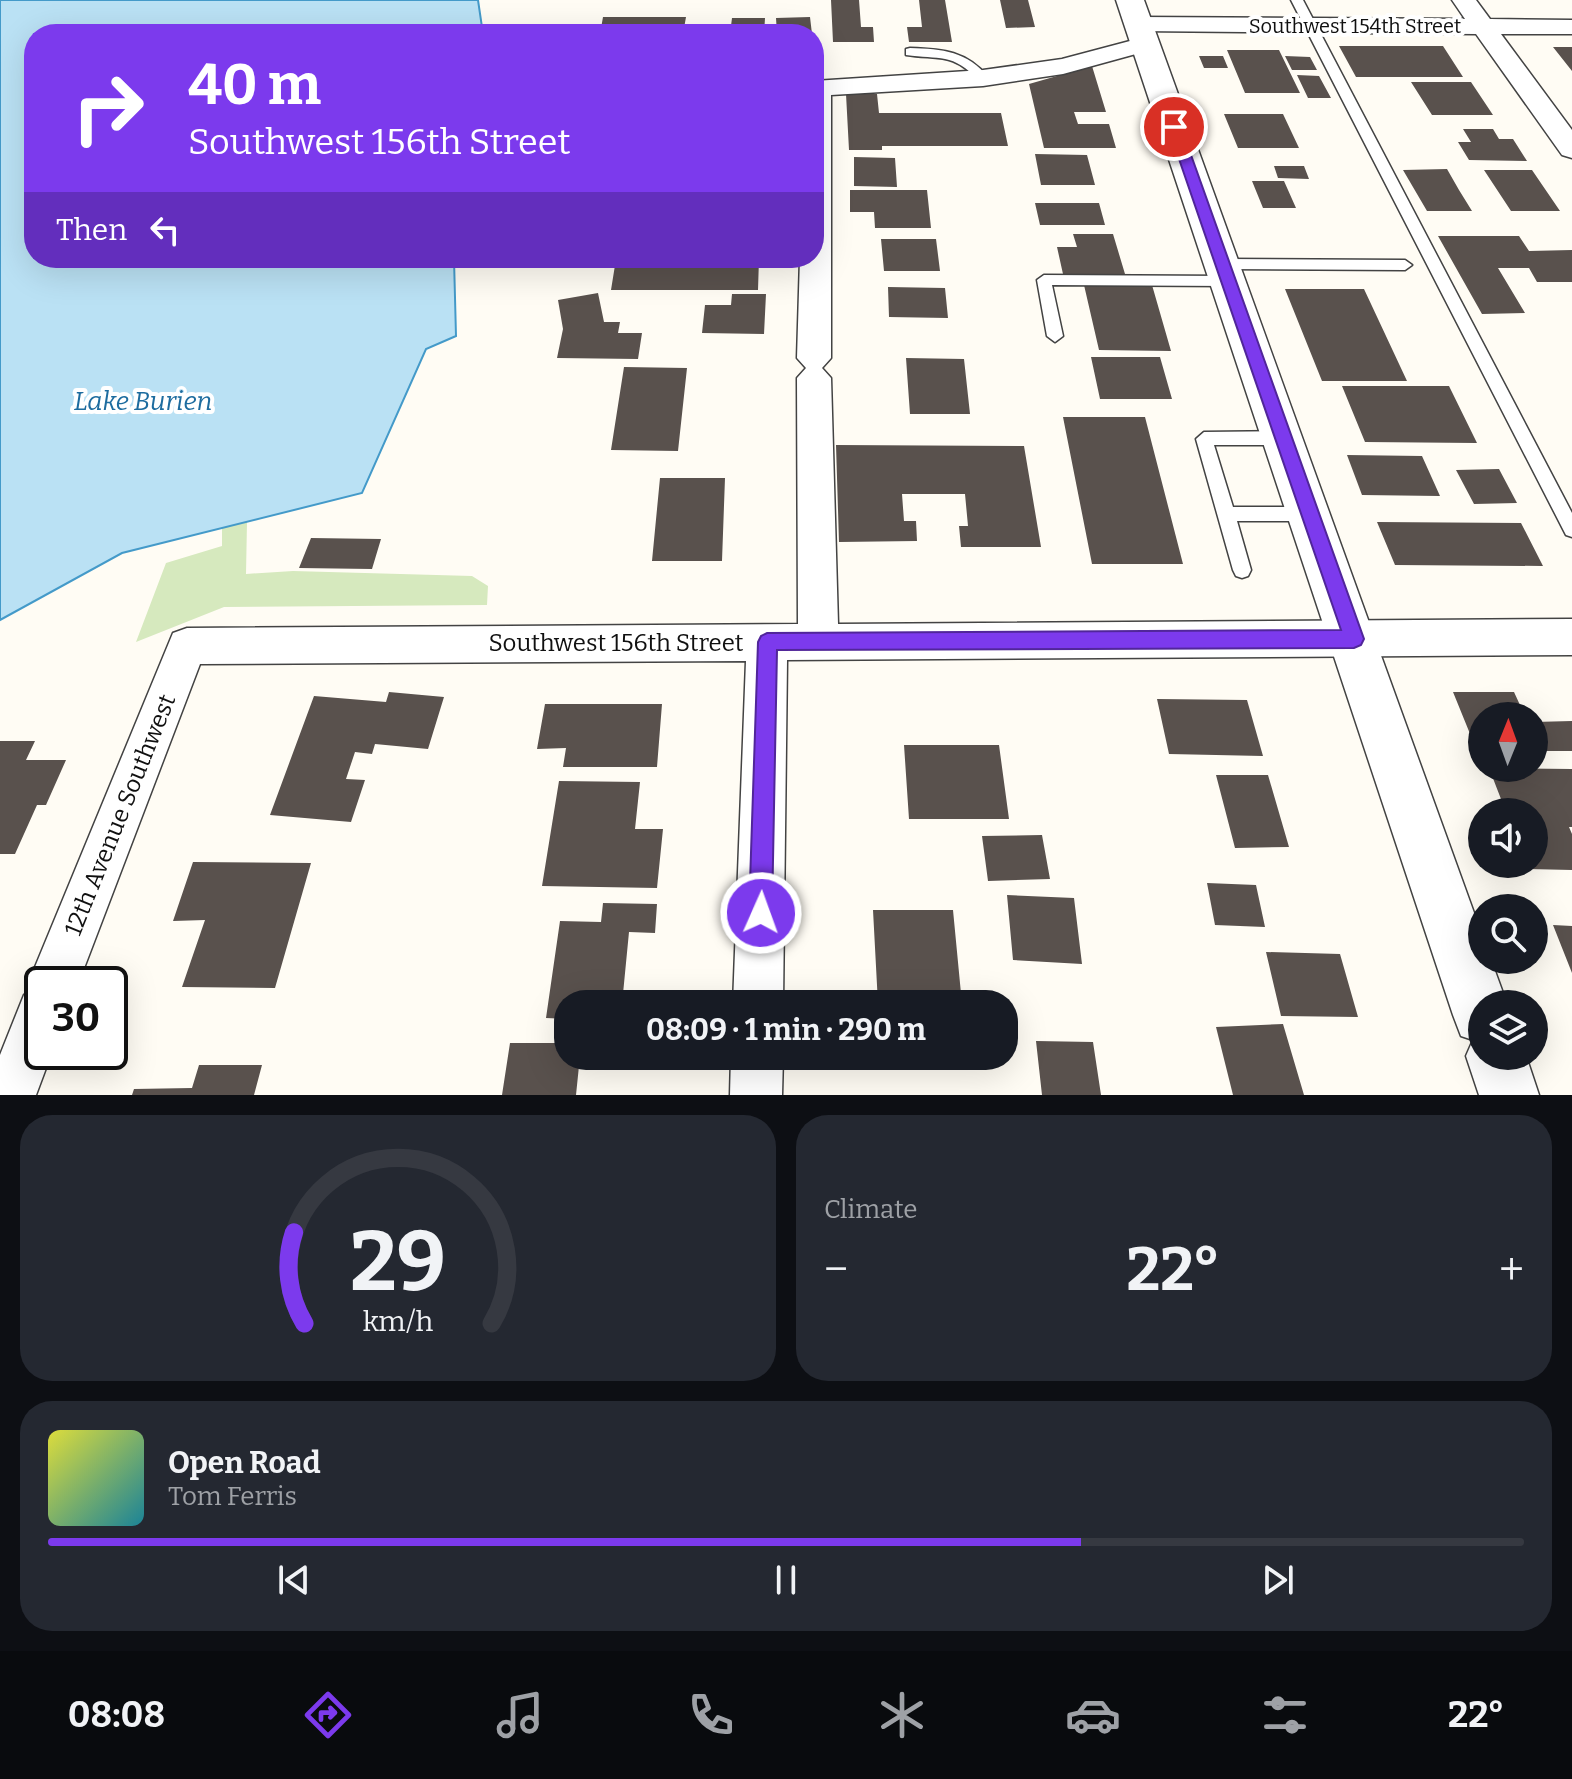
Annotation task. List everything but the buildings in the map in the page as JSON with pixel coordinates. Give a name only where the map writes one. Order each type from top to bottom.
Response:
[{"type":"street","points":[[1464,0],[1572,149]]},
{"type":"street","name":"Southwest 154th Street","points":[[824,88],[983,78],[1063,66],[1138,23],[1572,27]]},
{"type":"street","points":[[1138,23],[1473,990]]},
{"type":"street","points":[[815,268],[818,642]]},
{"type":"street","name":"Southwest 156th Street","points":[[187,646],[1572,637]]},
{"type":"street","points":[[758,990],[767,642]]},
{"type":"street","name":"12th Avenue Southwest","points":[[60,966],[187,646]]},
{"type":"street","points":[[10,1095],[24,1059]]},
{"type":"street","points":[[756,1095],[757,1070]]},
{"type":"street","points":[[1501,1070],[1509,1095]]},
{"type":"lane","points":[[1297,0],[1572,530]]},
{"type":"lane","points":[[910,52],[948,53],[969,61],[983,78]]},
{"type":"lane","points":[[1055,336],[1044,280],[1405,265]]},
{"type":"lane","points":[[1242,570],[1204,439],[1283,438]]},
{"type":"lane","points":[[1226,514],[1310,514]]},
{"type":"green space","points":[[247,522],[246,574],[293,571],[472,576],[488,586],[487,605],[224,607],[136,642],[166,563],[222,546],[222,528]]},
{"type":"water","name":"Lake Burien","points":[[0,0],[478,0],[482,24],[24,24],[24,268],[454,268],[456,336],[426,349],[362,493],[122,553],[0,620]]},
{"type":"route","points":[[761,913],[767,642],[1354,639],[1174,127]]}]
